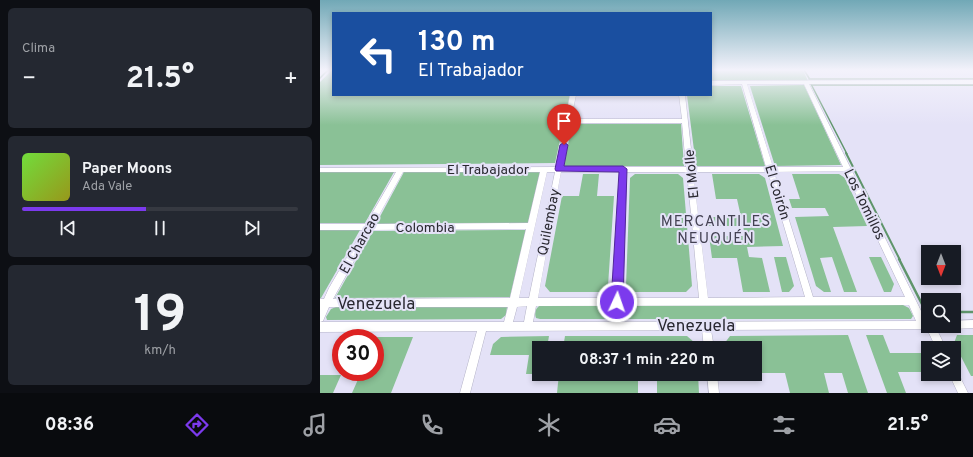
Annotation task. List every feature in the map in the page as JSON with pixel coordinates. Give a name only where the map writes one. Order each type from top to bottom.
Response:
[{"type":"street","name":"El Coirón","points":[[746,88],[810,301]]},
{"type":"street","name":"Los Tomillos","points":[[809,88],[912,301],[921,315]]},
{"type":"street","name":"Quilembay","points":[[528,326],[573,96]]},
{"type":"street","name":"El Molle","points":[[682,96],[704,302]]},
{"type":"street","points":[[568,121],[685,121]]},
{"type":"street","name":"Quilembay","points":[[508,326],[544,169]]},
{"type":"street","points":[[617,302],[623,169]]},
{"type":"street","name":"El Trabajador","points":[[320,170],[848,169]]},
{"type":"street","name":"El Charcao","points":[[320,318],[324,303],[401,170]]},
{"type":"street","name":"Colombia","points":[[320,227],[531,226]]},
{"type":"street","name":"Venezuela","points":[[324,303],[912,301]]},
{"type":"street","points":[[961,324],[973,324]]},
{"type":"street","points":[[706,325],[708,341]]},
{"type":"street","name":"Venezuela","points":[[320,327],[921,325]]},
{"type":"street","points":[[465,393],[483,326]]},
{"type":"street","points":[[713,381],[714,393]]},
{"type":"street","points":[[957,381],[963,393]]},
{"type":"green space","points":[[320,88],[332,88],[332,96],[570,96],[555,163],[320,165]]},
{"type":"green space","points":[[712,88],[742,88],[765,166],[696,166],[687,96],[712,96]]},
{"type":"green space","points":[[751,88],[806,88],[841,165],[775,166]]},
{"type":"green space","points":[[572,124],[681,124],[684,166],[564,166]]},
{"type":"green space","points":[[320,172],[394,172],[365,223],[320,223]]},
{"type":"green space","points":[[404,172],[540,172],[528,223],[376,224]]},
{"type":"green space","points":[[583,174],[599,174],[597,196],[614,196],[608,286],[600,292],[550,292],[545,286],[562,196],[579,196]]},
{"type":"green space","points":[[635,174],[678,174],[683,178],[692,286],[686,292],[633,292],[626,286],[630,178]]},
{"type":"green space","points":[[712,174],[759,174],[765,178],[783,246],[747,247],[749,257],[762,258],[770,292],[743,292],[737,258],[712,258],[709,236],[745,236],[743,226],[708,226],[707,217],[741,217],[737,199],[716,199]]},
{"type":"green space","points":[[792,174],[839,174],[845,178],[867,226],[833,227],[857,292],[844,292],[832,257],[820,258],[831,292],[824,292],[816,286],[795,217],[829,216],[825,208],[792,208],[789,199],[800,199]]},
{"type":"green space","points":[[320,230],[360,230],[321,298],[320,298]]},
{"type":"green space","points":[[526,230],[510,297],[335,298],[373,231]]},
{"type":"green space","points":[[774,257],[786,257],[794,286],[789,292],[782,292]]},
{"type":"green space","points":[[869,257],[881,257],[894,284],[891,292],[884,292]]},
{"type":"green space","points":[[541,305],[903,305],[909,308],[913,316],[911,319],[540,319],[536,318],[535,314],[536,310]]},
{"type":"green space","points":[[336,307],[507,307],[506,315],[501,319],[327,320],[326,317],[331,309]]},
{"type":"green space","points":[[848,335],[868,393],[848,393],[842,373],[824,373],[829,393],[790,393],[785,373],[762,373],[762,341],[726,341],[730,336]]},
{"type":"green space","points":[[866,335],[883,335],[890,353],[921,353],[921,372],[898,372],[906,393],[887,393]]},
{"type":"green space","points":[[957,335],[973,335],[973,376],[971,376],[961,357],[961,341],[955,341]]},
{"type":"green space","points":[[549,336],[548,341],[532,341],[532,374],[526,374],[529,355],[490,355],[493,344],[501,337]]},
{"type":"green space","points":[[565,336],[687,336],[693,341],[564,341]]},
{"type":"green space","points":[[384,337],[413,337],[391,393],[352,393],[357,381],[384,381]]},
{"type":"green space","points":[[320,375],[332,375],[332,381],[338,381],[333,393],[320,393]]},
{"type":"green space","points":[[558,381],[638,381],[638,393],[557,393]]},
{"type":"green space","points":[[657,381],[698,381],[699,393],[657,393]]},
{"type":"waterway","points":[[813,88],[847,154]]},
{"type":"waterway","points":[[846,153],[900,260]]},
{"type":"waterway","points":[[899,259],[921,302]]},
{"type":"waterway","points":[[961,312],[973,312]]},
{"type":"district","name":"MERCANTILES NEUQUÉN","points":[[716,230]]},
{"type":"route","points":[[564,145],[559,169],[623,169],[617,302]]}]
